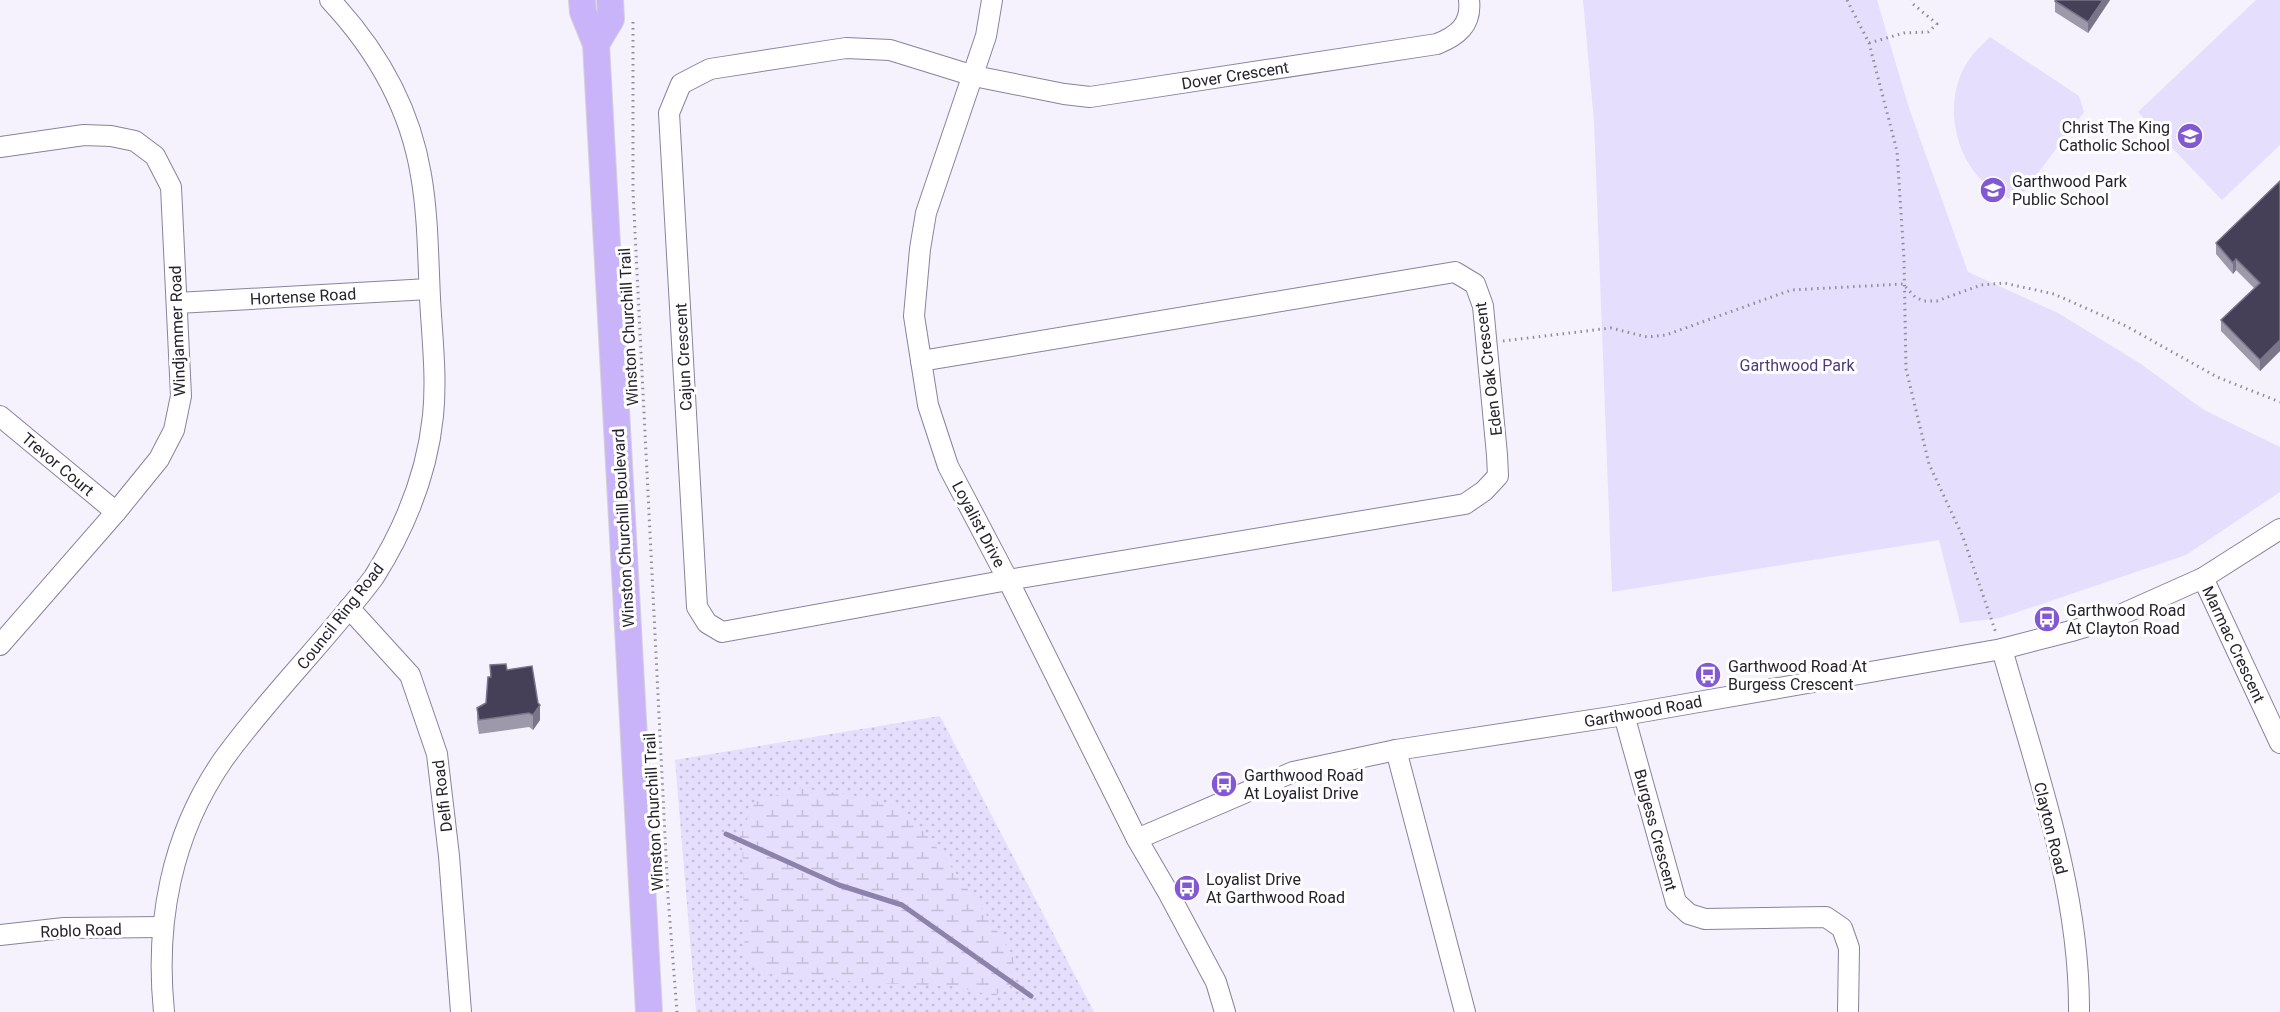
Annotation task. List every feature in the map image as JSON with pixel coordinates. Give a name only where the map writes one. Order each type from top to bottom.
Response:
[{"type":"main road","name":"Winston Churchill Boulevard","points":[[582,0],[583,12],[596,44],[649,1012]]},
{"type":"main road","points":[[596,44],[611,19],[610,0]]},
{"type":"street","name":"Council Ring Road","points":[[164,1012],[161,963],[162,927],[168,889],[186,830],[210,782],[240,738],[374,577],[395,542],[409,512],[424,465],[433,415],[434,389],[425,205],[421,173],[406,120],[389,80],[373,52],[354,26],[330,0]]},
{"type":"street","name":"Loyalist Drive","points":[[992,0],[987,36],[926,213],[914,316],[928,405],[948,466],[1008,580],[1137,839],[1216,982],[1225,1012]]},
{"type":"street","name":"Dover Crescent","points":[[974,76],[1089,97],[1437,44],[1455,36],[1467,20],[1469,0]]},
{"type":"street","name":"Cajun Crescent","points":[[974,76],[890,50],[846,48],[710,69],[681,84],[669,113],[697,608],[707,623],[722,632],[1008,580]]},
{"type":"street","name":"Windjammer Road","points":[[0,147],[84,135],[111,136],[135,141],[155,156],[171,187],[181,396],[174,430],[159,459],[0,645]]},
{"type":"street","name":"Eden Oak Crescent","points":[[921,360],[1455,273],[1475,284],[1483,306],[1498,476],[1484,491],[1465,504],[1008,580]]},
{"type":"street","name":"Hortense Road","points":[[177,303],[429,289]]},
{"type":"street","name":"Trevor Court","points":[[0,416],[116,512]]},
{"type":"street","name":"Garthwood Road","points":[[1137,839],[1293,772],[1396,750],[1624,715],[2002,649],[2109,620],[2203,578],[2280,529]]},
{"type":"street","name":"Marmac Crescent","points":[[2203,578],[2280,743]]},
{"type":"street","name":"Delfi Road","points":[[349,608],[410,675],[437,754],[449,856],[461,1012]]},
{"type":"street","name":"Clayton Road","points":[[2002,649],[2051,819],[2071,907],[2079,988],[2079,1012]]},
{"type":"street","name":"Burgess Crescent","points":[[1624,715],[1676,902],[1689,914],[1705,919],[1826,916],[1842,928],[1849,948],[1848,1012]]},
{"type":"street","points":[[1396,750],[1464,1012]]},
{"type":"street","name":"Roblo Road","points":[[0,935],[64,928],[162,927]]},
{"type":"path","points":[[1847,0],[1869,43],[1897,151],[1904,260],[1906,369],[1929,464],[1963,537],[2002,649]]},
{"type":"path","points":[[1869,43],[1904,33],[1928,32],[1937,24],[1911,0]]},
{"type":"path","name":"Winston Churchill Trail","points":[[632,20],[633,190],[677,1012]]},
{"type":"path","points":[[1903,284],[1915,297],[1924,301],[1937,301],[1981,285],[2004,283],[2054,294],[2126,326],[2217,377],[2280,402]]},
{"type":"path","points":[[1486,343],[1611,328],[1647,338],[1666,335],[1791,290],[1903,284]]},
{"type":"green space","name":"Garthwood Park","points":[[1583,0],[1877,0],[1909,108],[1968,272],[2058,313],[2141,364],[2204,410],[2280,447],[2280,492],[2186,555],[2000,618],[1960,623],[1939,540],[1612,592],[1594,122]]},
{"type":"green space","points":[[2256,0],[2280,0],[2280,145],[2222,200],[2138,112]]},
{"type":"green space","points":[[1990,37],[2079,96],[2084,112],[2016,202],[1992,189],[1978,177],[1960,145],[1955,127],[1956,90],[1962,73],[1973,54]]},
{"type":"green space","points":[[940,716],[1094,1012],[696,1012],[675,760]]},
{"type":"green space","points":[[801,788],[863,797],[905,810],[934,844],[986,914],[1013,956],[1015,981],[995,996],[952,986],[775,976],[745,959],[742,831],[755,802]]},
{"type":"building","points":[[2056,0],[2103,0],[2088,22]]},
{"type":"building","points":[[2280,181],[2280,340],[2260,360],[2221,320],[2260,283],[2236,259],[2233,263],[2216,243]]},
{"type":"building","points":[[506,664],[507,670],[532,666],[540,705],[533,715],[529,713],[479,720],[477,708],[486,703],[488,677],[491,677],[490,665]]},
{"type":"waterway","points":[[726,834],[839,885],[902,905],[1031,996]]},
{"type":"place","name":"Christ The King Catholic School","points":[[2190,136]]},
{"type":"place","name":"Garthwood Park Public School","points":[[1993,190]]},
{"type":"place","name":"Garthwood Road At Clayton Road","points":[[2047,619]]},
{"type":"place","name":"Garthwood Road At Burgess Crescent","points":[[1708,675]]},
{"type":"place","name":"Garthwood Road At Loyalist Drive","points":[[1224,784]]},
{"type":"place","name":"Loyalist Drive At Garthwood Road","points":[[1187,888]]}]
